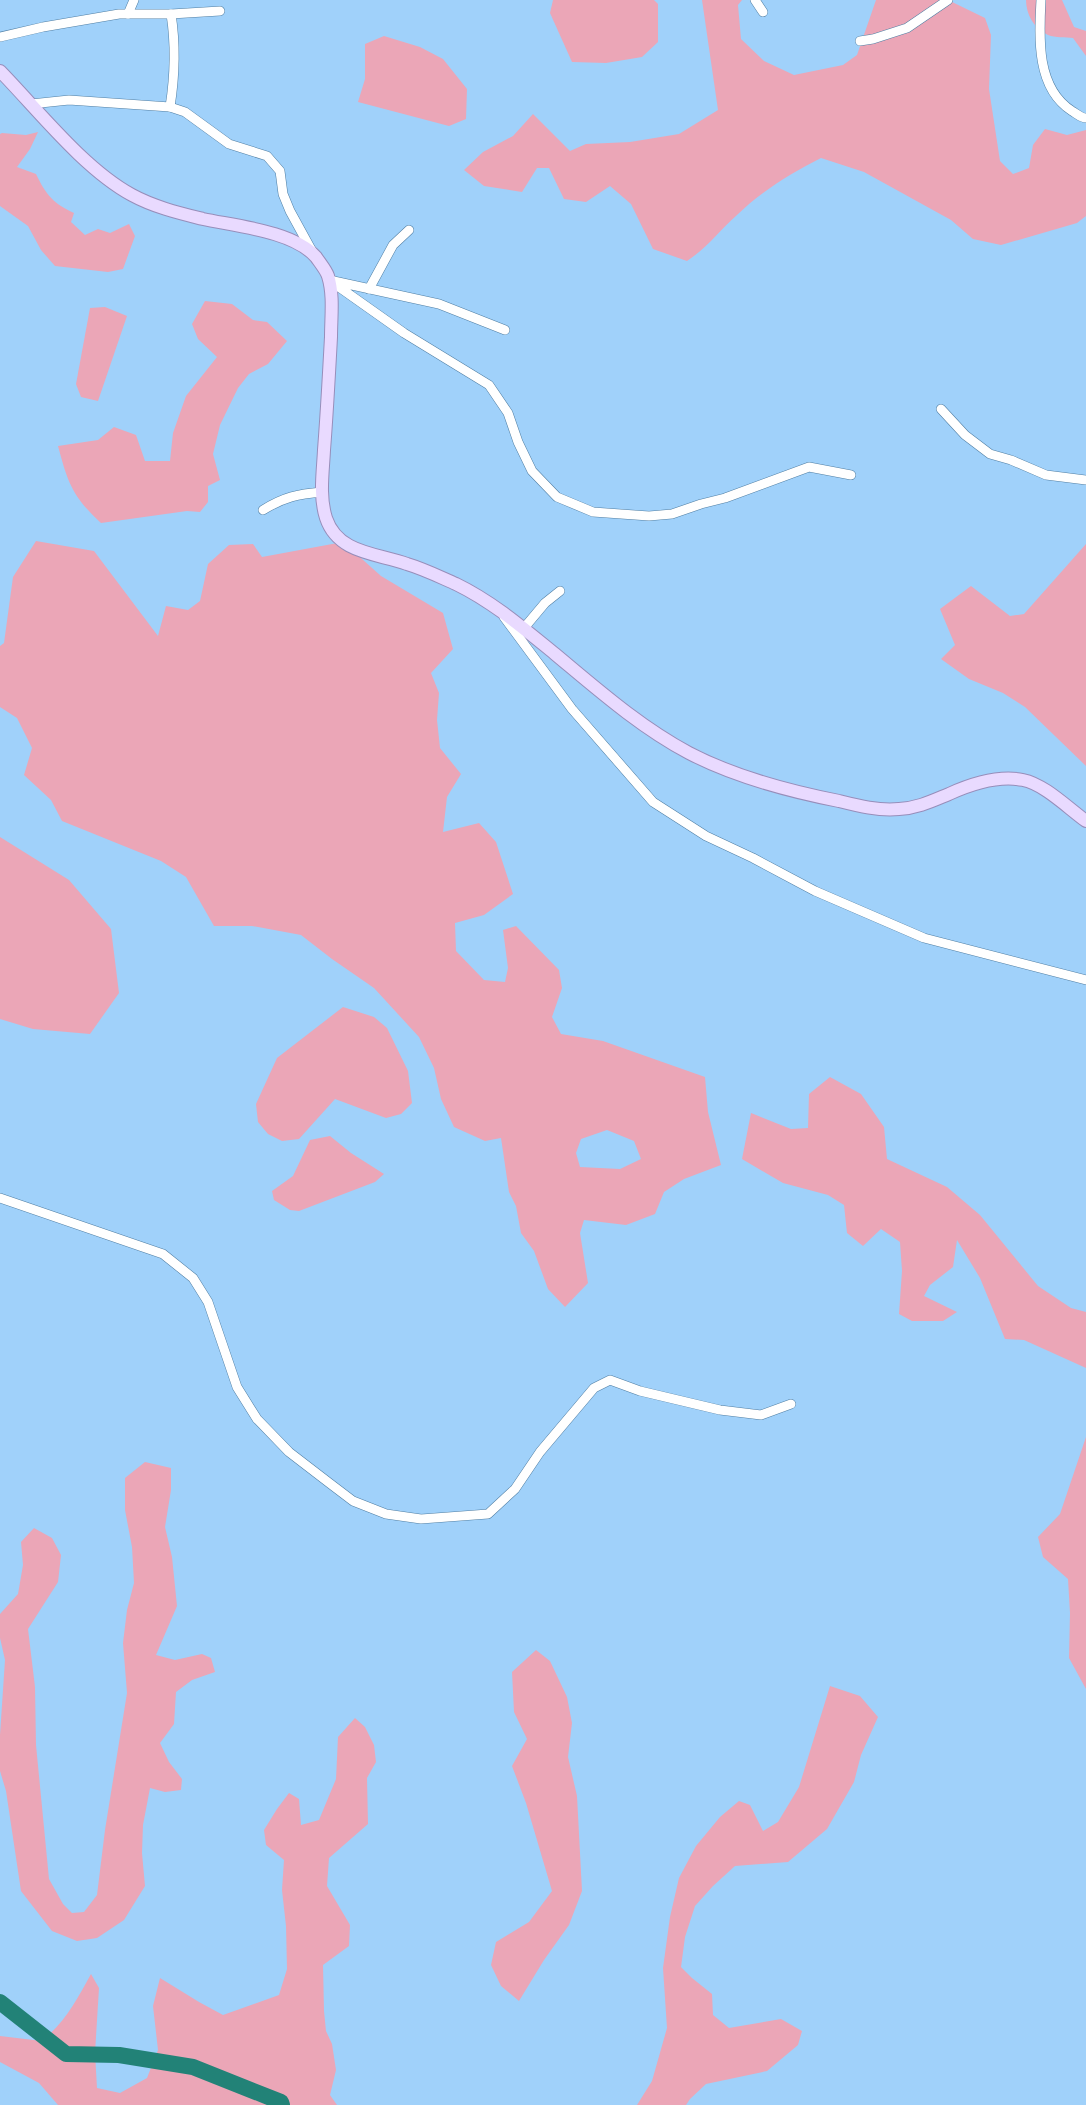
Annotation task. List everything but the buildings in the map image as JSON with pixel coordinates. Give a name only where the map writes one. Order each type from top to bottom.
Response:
[{"type":"main road","points":[[0,71],[82,157],[112,183],[135,196],[163,208],[292,240],[314,254],[328,274],[332,307],[322,492],[327,520],[334,533],[353,549],[420,569],[459,586],[496,606],[609,698],[649,727],[688,752],[732,772],[772,785],[828,799],[866,807],[896,810],[917,807],[952,792],[1003,778],[1024,780],[1039,786],[1086,821]]},
{"type":"street","points":[[128,14],[134,0]]},
{"type":"street","points":[[755,0],[763,12]]},
{"type":"street","points":[[860,41],[873,39],[907,28],[948,0]]},
{"type":"street","points":[[1041,0],[1040,34],[1046,81],[1062,105],[1086,118]]},
{"type":"street","points":[[0,37],[43,27],[128,14],[171,14],[220,11]]},
{"type":"street","points":[[170,107],[175,76],[175,37],[171,14]]},
{"type":"street","points":[[32,104],[69,100],[170,107],[185,112],[230,144],[267,156],[280,171],[283,194],[290,211],[314,254]]},
{"type":"street","points":[[369,289],[393,245],[410,230]]},
{"type":"street","points":[[328,280],[439,304],[506,330]]},
{"type":"street","points":[[328,280],[404,333],[488,385],[508,413],[518,442],[532,471],[557,497],[593,512],[649,516],[672,514],[725,498],[809,467],[851,475]]},
{"type":"street","points":[[941,409],[965,435],[990,454],[1011,460],[1046,475],[1086,480]]},
{"type":"street","points":[[263,510],[279,500],[299,494],[322,492]]},
{"type":"street","points":[[524,628],[545,603],[560,591]]},
{"type":"street","points":[[496,606],[572,709],[653,802],[706,836],[754,858],[815,891],[924,938],[1086,980]]},
{"type":"street","points":[[0,1198],[163,1254],[193,1278],[208,1302],[237,1387],[257,1419],[289,1452],[353,1501],[386,1514],[421,1519],[488,1514],[515,1489],[540,1452],[594,1388],[610,1380],[640,1391],[720,1410],[761,1414],[790,1404]]},
{"type":"shaded area","points":[[553,0],[654,0],[658,4],[658,42],[642,57],[606,63],[572,62],[550,13]]},
{"type":"shaded area","points":[[702,0],[742,0],[738,5],[741,39],[764,61],[794,75],[843,65],[857,55],[876,0],[948,0],[985,18],[991,35],[989,89],[1000,161],[1013,174],[1029,168],[1033,145],[1045,129],[1067,135],[1086,130],[1086,216],[1077,223],[1001,245],[973,239],[951,220],[864,172],[821,158],[788,176],[756,198],[701,250],[687,261],[653,249],[631,204],[610,186],[586,202],[564,199],[549,168],[537,168],[522,192],[484,186],[464,170],[483,152],[513,136],[533,114],[570,151],[586,144],[630,142],[679,134],[718,110]]},
{"type":"shaded area","points":[[1026,0],[1062,0],[1074,27],[1086,31],[1086,56],[1073,38],[1051,36],[1039,29],[1029,16]]},
{"type":"shaded area","points":[[384,36],[420,47],[443,59],[467,89],[466,119],[449,126],[358,102],[365,79],[365,44]]},
{"type":"shaded area","points":[[38,132],[30,149],[17,167],[36,174],[43,188],[51,198],[61,206],[74,213],[71,222],[85,235],[98,229],[110,233],[129,224],[135,236],[123,269],[108,272],[55,266],[41,250],[28,226],[0,206],[0,134],[26,135]]},
{"type":"shaded area","points":[[205,301],[232,304],[253,320],[267,322],[287,341],[268,364],[249,374],[238,388],[220,425],[213,454],[220,480],[208,486],[208,502],[200,512],[187,511],[101,523],[77,497],[68,480],[58,446],[98,440],[114,427],[136,435],[145,461],[170,461],[173,433],[186,396],[217,357],[198,339],[192,324]]},
{"type":"shaded area","points":[[105,307],[127,316],[98,401],[81,397],[76,384],[90,308]]},
{"type":"shaded area","points":[[36,541],[94,551],[158,636],[166,606],[188,610],[200,601],[208,564],[229,545],[253,544],[262,557],[343,542],[381,576],[443,613],[453,649],[431,673],[439,693],[437,720],[440,748],[461,774],[447,797],[443,832],[479,823],[496,842],[513,894],[484,915],[455,923],[456,951],[484,980],[505,982],[508,968],[503,930],[516,926],[559,970],[562,988],[552,1017],[561,1034],[603,1041],[705,1077],[708,1112],[721,1165],[684,1179],[664,1192],[655,1214],[626,1225],[584,1220],[580,1233],[588,1283],[565,1307],[548,1289],[534,1251],[521,1233],[516,1206],[509,1192],[501,1138],[485,1141],[454,1127],[441,1099],[434,1068],[419,1037],[374,988],[332,959],[301,935],[252,926],[214,926],[186,877],[161,861],[62,821],[51,800],[24,775],[32,748],[17,718],[0,707],[0,646],[4,643],[13,577]],"holes":[[[607,1130],[634,1141],[641,1159],[620,1169],[580,1167],[576,1153],[581,1139]]]},
{"type":"shaded area","points":[[1086,544],[1086,766],[1025,707],[1003,693],[969,679],[941,659],[955,645],[940,609],[971,586],[1010,616],[1024,614]]},
{"type":"shaded area","points":[[0,837],[69,880],[111,929],[119,993],[90,1034],[33,1029],[0,1019]]},
{"type":"shaded area","points":[[343,1007],[374,1017],[387,1028],[408,1071],[412,1103],[401,1114],[386,1118],[335,1099],[299,1139],[282,1141],[268,1134],[258,1122],[256,1104],[277,1058]]},
{"type":"shaded area","points":[[830,1077],[861,1094],[884,1127],[887,1159],[947,1187],[980,1215],[1038,1286],[1071,1308],[1086,1312],[1086,1368],[1024,1340],[1005,1339],[980,1278],[957,1240],[953,1267],[930,1285],[924,1296],[957,1312],[943,1321],[912,1321],[899,1314],[902,1271],[900,1242],[881,1229],[863,1246],[847,1233],[844,1205],[828,1195],[783,1183],[742,1159],[751,1113],[791,1129],[808,1128],[809,1094]]},
{"type":"shaded area","points":[[330,1136],[351,1153],[384,1174],[375,1182],[299,1211],[290,1210],[274,1200],[272,1191],[293,1176],[310,1140]]},
{"type":"shaded area","points":[[1086,1437],[1086,1689],[1069,1658],[1070,1613],[1068,1579],[1043,1557],[1038,1537],[1060,1514]]},
{"type":"shaded area","points":[[145,1462],[171,1468],[171,1490],[165,1527],[172,1557],[177,1606],[156,1655],[175,1660],[202,1654],[211,1658],[215,1672],[192,1680],[176,1692],[174,1724],[160,1743],[169,1762],[182,1779],[181,1790],[165,1792],[150,1788],[143,1825],[142,1853],[145,1886],[124,1920],[97,1938],[77,1941],[52,1931],[21,1891],[6,1791],[0,1771],[0,1735],[5,1660],[0,1638],[0,1614],[18,1594],[23,1565],[21,1542],[34,1528],[52,1538],[61,1555],[58,1582],[28,1629],[35,1687],[36,1745],[49,1879],[63,1904],[72,1913],[84,1912],[97,1895],[105,1830],[127,1693],[123,1643],[127,1610],[134,1583],[132,1547],[125,1510],[125,1478]]},
{"type":"shaded area","points":[[536,1650],[550,1661],[567,1697],[572,1723],[568,1757],[577,1796],[582,1891],[569,1925],[544,1960],[519,2001],[501,1986],[491,1965],[496,1942],[529,1922],[552,1891],[526,1803],[512,1766],[527,1739],[514,1712],[512,1672]]},
{"type":"shaded area","points":[[830,1686],[860,1696],[878,1717],[861,1755],[854,1782],[827,1829],[788,1862],[735,1866],[713,1886],[695,1906],[685,1937],[681,1967],[712,1994],[713,2015],[729,2028],[781,2019],[802,2031],[798,2045],[767,2071],[706,2084],[690,2099],[686,2105],[637,2105],[652,2081],[667,2028],[663,1968],[670,1917],[679,1878],[696,1846],[720,1817],[739,1801],[750,1805],[763,1831],[778,1822],[799,1787]]},
{"type":"shaded area","points":[[355,1718],[365,1727],[374,1745],[376,1762],[367,1778],[368,1824],[329,1858],[327,1886],[350,1925],[349,1946],[323,1965],[326,2031],[332,2044],[336,2070],[330,2095],[337,2105],[58,2105],[39,2083],[0,2062],[0,2036],[42,2041],[64,2018],[91,1974],[99,1988],[95,2053],[97,2088],[120,2093],[147,2078],[158,2050],[153,2006],[160,1978],[223,2015],[279,1995],[287,1969],[286,1926],[282,1890],[284,1860],[266,1845],[264,1830],[289,1793],[299,1799],[301,1825],[319,1820],[336,1779],[338,1737]]},
{"type":"waterway","points":[[0,2002],[66,2054],[119,2055],[193,2067],[281,2102],[282,2105]]}]
